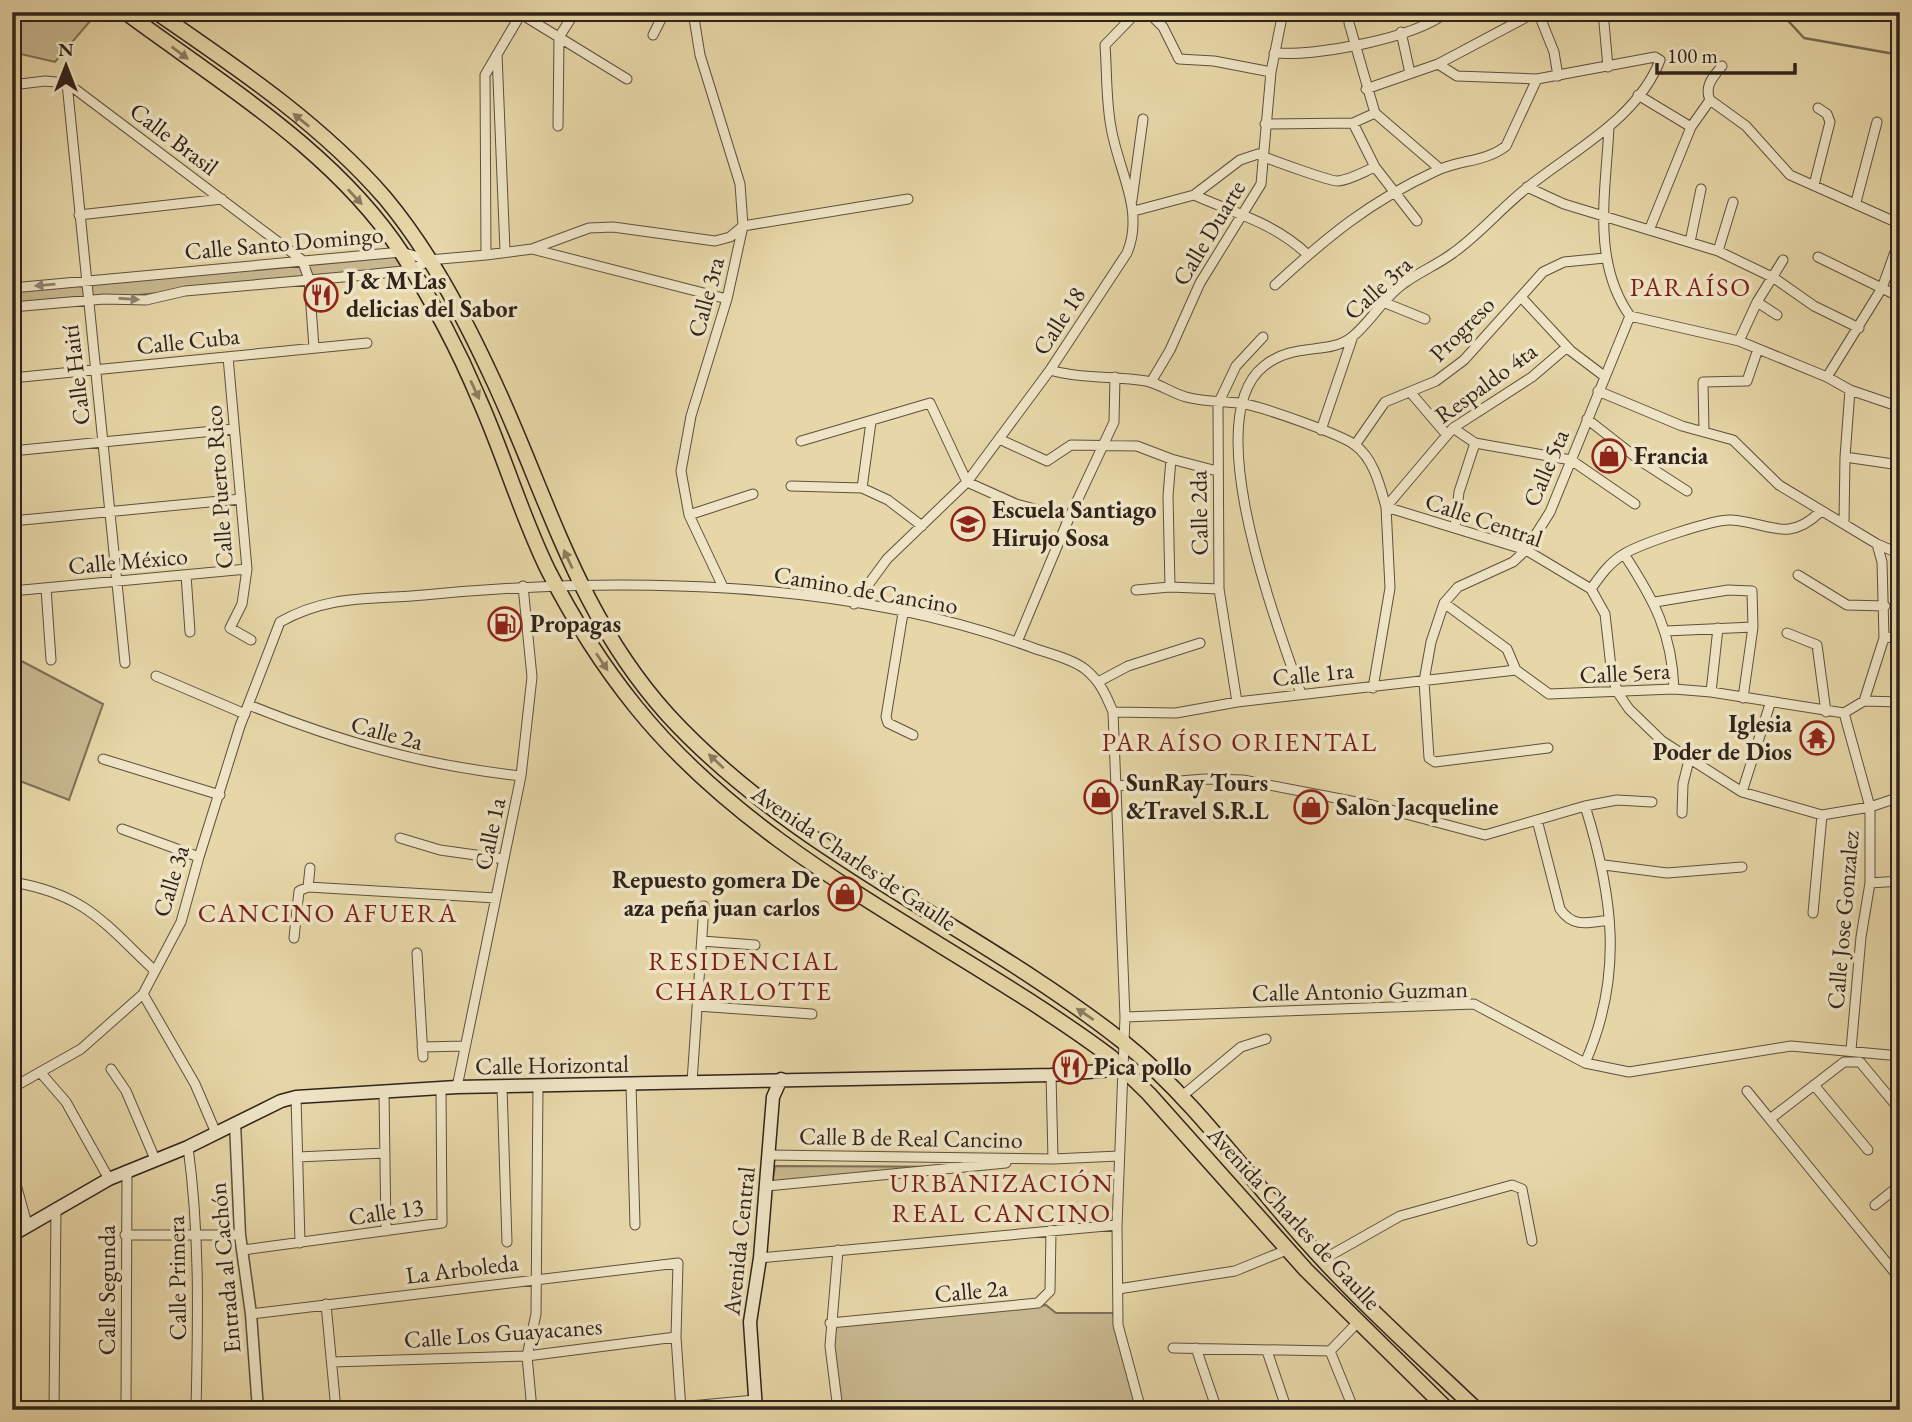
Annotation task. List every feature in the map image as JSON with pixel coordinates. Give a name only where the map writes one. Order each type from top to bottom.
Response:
[{"type":"main road","name":"Avenida Charles de Gaulle","points":[[125,12],[317,158],[369,212],[401,252],[479,398],[557,587],[585,637],[638,710],[711,785],[803,856],[1081,1034],[1125,1069],[1358,1322],[1448,1410]]},
{"type":"main road","name":"Avenida Charles de Gaulle","points":[[156,12],[255,83],[329,143],[386,199],[429,260],[494,382],[580,585],[632,671],[667,713],[732,777],[796,824],[1126,1044],[1181,1097],[1324,1259],[1411,1348],[1477,1410]]},
{"type":"main road","name":"Calle Horizontal","points":[[12,1235],[109,1179],[188,1147],[281,1101],[296,1097],[457,1087],[1051,1074],[1125,1069]]},
{"type":"main road","name":"Avenida Central","points":[[755,1405],[749,1342],[760,1258],[772,1097],[781,1079]]},
{"type":"main road","points":[[1358,1322],[1378,1331],[1383,1328],[1381,1318]]},
{"type":"main road","points":[[1384,1346],[1383,1338],[1387,1336],[1400,1347],[1411,1348]]},
{"type":"street","points":[[558,126],[559,37],[575,12]]},
{"type":"street","points":[[653,35],[662,12]]},
{"type":"street","name":"Calle 3ra","points":[[693,12],[699,55],[740,184],[743,226],[727,299],[685,442],[681,471],[689,515],[723,587]]},
{"type":"street","name":"Calle 18","points":[[854,604],[887,559],[967,482],[1050,370],[1127,253],[1134,235],[1133,206],[1111,127],[1105,45],[1137,12]]},
{"type":"street","points":[[1148,12],[1163,27],[1179,59],[1214,61],[1271,72]]},
{"type":"street","name":"Calle Duarte","points":[[1151,382],[1170,350],[1200,283],[1245,214],[1261,184],[1273,53],[1283,12]]},
{"type":"street","points":[[1273,53],[1314,53],[1354,45],[1429,24],[1447,12]]},
{"type":"street","points":[[1366,89],[1438,64],[1537,12],[1553,52],[1558,76]]},
{"type":"street","points":[[1438,64],[1457,76],[1537,79],[1608,67],[1603,12]]},
{"type":"street","points":[[486,255],[485,75],[521,13],[628,79]]},
{"type":"street","points":[[1349,23],[1375,113],[1440,169]]},
{"type":"street","points":[[1401,32],[1410,73]]},
{"type":"street","points":[[497,54],[505,251]]},
{"type":"street","name":"Calle 3ra","points":[[1301,694],[1262,575],[1246,511],[1237,439],[1240,403],[1248,384],[1262,367],[1291,350],[1342,344],[1353,336],[1402,285],[1453,253],[1527,187],[1609,127],[1653,79],[1660,60],[1655,57],[1608,67]]},
{"type":"street","points":[[1722,66],[1710,83],[1707,92],[1710,100],[1746,126],[1790,175],[1856,202],[1900,224]]},
{"type":"street","points":[[1275,285],[1349,220],[1440,169],[1497,153],[1506,146],[1537,79]]},
{"type":"street","points":[[12,85],[45,81],[67,83]]},
{"type":"street","name":"Calle Brasil","points":[[67,83],[302,260]]},
{"type":"street","name":"Calle Haití","points":[[67,83],[93,370],[103,442],[125,663]]},
{"type":"street","points":[[1638,95],[1691,127]]},
{"type":"street","points":[[1650,228],[1691,127],[1710,100]]},
{"type":"street","points":[[1814,185],[1830,122],[1827,114],[1818,108]]},
{"type":"street","points":[[1265,124],[1353,123],[1375,113]]},
{"type":"street","points":[[1143,120],[1133,206],[1194,195],[1240,160],[1258,154],[1303,168],[1333,182],[1342,181],[1374,167]]},
{"type":"street","points":[[1856,202],[1877,122]]},
{"type":"street","points":[[1353,123],[1374,167],[1417,221]]},
{"type":"street","points":[[1609,127],[1605,258],[1618,300],[1630,316],[1739,341],[1827,377],[1850,390],[1900,407]]},
{"type":"street","points":[[1527,187],[1564,204],[1650,228],[1718,251],[1774,278],[1814,306],[1859,328]]},
{"type":"street","points":[[1690,242],[1701,189]]},
{"type":"street","points":[[1194,195],[1245,214],[1281,232],[1308,255]]},
{"type":"street","points":[[79,215],[222,199]]},
{"type":"street","points":[[429,260],[532,248],[589,228],[614,226],[715,241],[730,237],[743,226],[908,199]]},
{"type":"street","points":[[1718,251],[1733,202]]},
{"type":"street","points":[[561,236],[562,256]]},
{"type":"street","points":[[1827,377],[1882,288],[1900,238]]},
{"type":"street","points":[[532,248],[727,299]]},
{"type":"street","points":[[12,250],[14,288]]},
{"type":"street","name":"Calle Santo Domingo","points":[[14,288],[401,252],[429,260]]},
{"type":"street","points":[[1818,257],[1900,297]]},
{"type":"street","name":"Progreso","points":[[1355,445],[1385,402],[1436,381],[1464,360],[1543,272],[1564,262],[1605,258]]},
{"type":"street","points":[[302,260],[309,279],[314,348]]},
{"type":"street","name":"Calle Santo Domingo","points":[[12,307],[87,300],[146,300],[185,291],[412,270],[429,260]]},
{"type":"street","points":[[1739,341],[1757,302],[1783,260]]},
{"type":"street","points":[[1521,297],[1567,347],[1604,376]]},
{"type":"street","points":[[1383,302],[1425,319]]},
{"type":"street","points":[[1757,302],[1777,315]]},
{"type":"street","name":"Calle 5ta","points":[[1444,603],[1458,587],[1499,570],[1526,550],[1550,512],[1630,316]]},
{"type":"street","points":[[1321,430],[1353,336]]},
{"type":"street","name":"Calle 2da","points":[[1237,702],[1219,589],[1218,404],[1236,366],[1264,337]]},
{"type":"street","name":"Calle Cuba","points":[[12,378],[367,343]]},
{"type":"street","name":"Respaldo 4ta","points":[[1387,507],[1449,431],[1532,377],[1567,347]]},
{"type":"street","points":[[1704,431],[1703,382],[1747,381],[1758,349]]},
{"type":"street","name":"Calle Puerto Rico","points":[[228,357],[247,569],[242,604],[230,628],[251,640]]},
{"type":"street","points":[[1050,370],[1071,376],[1115,377],[1151,382],[1183,397],[1218,404],[1240,403],[1321,430],[1355,445],[1369,462],[1387,507],[1390,588],[1373,688]]},
{"type":"street","points":[[1017,642],[1069,518],[1107,444],[1114,422],[1115,377]]},
{"type":"street","points":[[1844,522],[1850,390]]},
{"type":"street","points":[[1598,391],[1682,426],[1732,440],[1779,485],[1820,512],[1844,522],[1877,544],[1900,554]]},
{"type":"street","points":[[1411,393],[1449,431],[1475,443],[1572,460],[1635,504]]},
{"type":"street","points":[[801,441],[930,403],[967,482],[1016,504],[1069,518]]},
{"type":"street","points":[[1587,419],[1642,462],[1687,491]]},
{"type":"street","points":[[862,488],[871,422]]},
{"type":"street","points":[[12,451],[234,429]]},
{"type":"street","points":[[999,439],[1047,461],[1071,445],[1094,448],[1107,444],[1137,446],[1171,460],[1217,471]]},
{"type":"street","points":[[1455,527],[1460,492],[1475,443]]},
{"type":"street","points":[[1845,457],[1900,465]]},
{"type":"street","points":[[1170,587],[1168,496],[1171,460]]},
{"type":"street","points":[[791,486],[862,488],[888,500],[922,526]]},
{"type":"street","points":[[689,515],[753,494]]},
{"type":"street","points":[[12,521],[241,499]]},
{"type":"street","name":"Calle Central","points":[[1387,507],[1526,550],[1591,589]]},
{"type":"street","points":[[1820,512],[1805,526],[1774,530],[1733,520],[1720,520],[1624,554],[1606,568],[1591,589],[1605,614],[1612,676],[1618,693],[1639,722],[1689,760],[1742,792],[1822,815],[1870,807],[1900,797]]},
{"type":"street","points":[[1864,701],[1884,638],[1882,562],[1877,544]]},
{"type":"street","points":[[1624,554],[1655,602],[1666,631],[1673,661],[1674,689]]},
{"type":"street","name":"Calle México","points":[[12,591],[247,569]]},
{"type":"street","points":[[186,575],[190,632]]},
{"type":"street","points":[[1798,575],[1847,605],[1885,606]]},
{"type":"street","name":"Camino de Cancino","points":[[280,622],[344,598],[400,597],[523,586],[723,587],[854,604],[990,631],[1083,667],[1098,682],[1114,712],[1125,1017]]},
{"type":"street","name":"Calle 1a","points":[[457,1087],[521,776],[532,677],[523,586]]},
{"type":"street","points":[[1136,590],[1170,587],[1219,589]]},
{"type":"street","points":[[46,588],[51,660]]},
{"type":"street","points":[[1655,602],[1714,592],[1752,592],[1753,627],[1743,698]]},
{"type":"street","points":[[1444,603],[1431,642],[1424,681],[1429,758],[1435,762],[1548,748]]},
{"type":"street","name":"Calle 5era","points":[[1444,603],[1507,649],[1516,670],[1549,694],[1674,689],[1711,692],[1770,704],[1844,713]]},
{"type":"street","points":[[903,614],[886,717],[888,723],[913,735]]},
{"type":"street","name":"Calle 3a","points":[[12,1088],[81,1049],[143,994],[181,922],[198,857],[247,709],[280,622]]},
{"type":"street","points":[[1666,631],[1753,627]]},
{"type":"street","points":[[1711,692],[1717,628]]},
{"type":"street","points":[[1787,633],[1817,645],[1826,712]]},
{"type":"street","points":[[1884,638],[1900,636]]},
{"type":"street","points":[[1098,682],[1128,666],[1200,643]]},
{"type":"street","name":"Calle 1ra","points":[[1114,712],[1176,713],[1237,702],[1516,670]]},
{"type":"street","name":"Calle 2a","points":[[156,676],[349,743],[405,759],[456,769],[521,776]]},
{"type":"street","points":[[1844,713],[1864,701],[1900,702]]},
{"type":"street","points":[[1742,792],[1770,704]]},
{"type":"street","name":"Calle Jose Gonzalez","points":[[1844,713],[1870,807],[1870,883],[1861,937],[1851,1050]]},
{"type":"street","points":[[103,759],[219,795]]},
{"type":"street","points":[[1682,813],[1683,784],[1689,760]]},
{"type":"street","points":[[1116,786],[1205,779],[1243,780],[1372,805],[1485,835],[1586,806],[1617,800],[1652,802]]},
{"type":"street","points":[[1585,1063],[1601,1027],[1612,954],[1604,865],[1586,806]]},
{"type":"street","points":[[1813,913],[1822,815]]},
{"type":"street","points":[[1537,820],[1560,909],[1567,919],[1578,924],[1609,920]]},
{"type":"street","points":[[122,829],[198,857]]},
{"type":"street","points":[[400,838],[440,850],[504,859]]},
{"type":"street","points":[[1604,865],[1667,873],[1742,867]]},
{"type":"street","points":[[308,887],[310,869]]},
{"type":"street","points":[[1870,883],[1900,881]]},
{"type":"street","points":[[12,882],[75,900],[102,920],[154,970]]},
{"type":"street","points":[[294,938],[299,891],[308,887],[496,898]]},
{"type":"street","points":[[692,1083],[704,906]]},
{"type":"street","points":[[702,941],[755,945]]},
{"type":"street","points":[[417,953],[423,1057]]},
{"type":"street","points":[[143,994],[195,1084],[216,1133]]},
{"type":"street","name":"Calle Antonio Guzman","points":[[1125,1017],[1474,1004],[1585,1063],[1629,1072],[1791,1046],[1900,1056]]},
{"type":"street","points":[[697,1006],[812,1014]]},
{"type":"street","points":[[1125,1017],[1117,1225],[1118,1325],[1141,1410]]},
{"type":"street","points":[[1181,1097],[1241,1047],[1266,1040]]},
{"type":"street","points":[[422,1046],[465,1046]]},
{"type":"street","points":[[1770,1119],[1844,1062],[1860,1062],[1900,1110]]},
{"type":"street","points":[[111,1069],[126,1091],[155,1159]]},
{"type":"street","points":[[40,1072],[66,1102],[109,1179]]},
{"type":"street","points":[[1051,1074],[1053,1159]]},
{"type":"street","points":[[631,1085],[635,1225]]},
{"type":"street","points":[[1814,1085],[1868,1150]]},
{"type":"street","points":[[502,1087],[507,1242]]},
{"type":"street","points":[[533,1410],[527,1356],[536,1314],[538,1087]]},
{"type":"street","name":"Calle 13","points":[[243,1250],[442,1223],[442,1088]]},
{"type":"street","points":[[1747,1091],[1900,1279]]},
{"type":"street","points":[[384,1092],[386,1231]]},
{"type":"street","points":[[296,1097],[300,1243]]},
{"type":"street","name":"Entrada al Cachón","points":[[235,1123],[240,1235],[251,1314],[257,1410]]},
{"type":"street","name":"Calle Primera","points":[[188,1147],[197,1236],[196,1410]]},
{"type":"street","points":[[298,1157],[385,1153]]},
{"type":"street","name":"Calle B de Real Cancino","points":[[769,1155],[1053,1159]]},
{"type":"street","points":[[766,1186],[1053,1159],[1119,1156]]},
{"type":"street","points":[[12,1170],[27,1224]]},
{"type":"street","name":"Calle Segunda","points":[[126,1410],[127,1171]]},
{"type":"street","points":[[1324,1259],[1400,1216],[1512,1185],[1522,1189],[1532,1241]]},
{"type":"street","points":[[1875,1205],[1900,1185]]},
{"type":"street","points":[[54,1410],[55,1208]]},
{"type":"street","points":[[760,1258],[1117,1225]]},
{"type":"street","name":"Calle 2a","points":[[830,1323],[1038,1303],[1050,1291],[1051,1230]]},
{"type":"street","points":[[125,1234],[240,1235]]},
{"type":"street","points":[[1118,1289],[1236,1271],[1289,1249]]},
{"type":"street","points":[[838,1250],[830,1323],[838,1410]]},
{"type":"street","name":"La Arboleda","points":[[251,1314],[678,1262],[677,1337]]},
{"type":"street","points":[[326,1304],[336,1410]]},
{"type":"street","points":[[1173,1348],[1330,1351],[1358,1322]]},
{"type":"street","points":[[677,1337],[680,1408]]},
{"type":"street","name":"Calle Los Guayacanes","points":[[332,1362],[527,1356],[677,1337]]},
{"type":"street","points":[[1196,1349],[1217,1410]]},
{"type":"street","points":[[1267,1351],[1287,1410]]},
{"type":"street","points":[[1330,1351],[1354,1410]]},
{"type":"street","points":[[647,1410],[755,1405]]},
{"type":"shaded area","points":[[12,12],[98,12],[55,62],[12,52]]},
{"type":"shaded area","points":[[399,254],[409,269],[12,307],[12,290]]},
{"type":"shaded area","points":[[12,656],[103,704],[69,800],[12,778]]},
{"type":"shaded area","points":[[775,1166],[995,1167],[771,1189]]},
{"type":"shaded area","points":[[1046,1305],[1056,1313],[1113,1313],[1138,1410],[841,1410],[831,1344],[833,1323]]},
{"type":"waterway","points":[[1780,12],[1804,38],[1900,55]]},
{"type":"place","name":"J & M Las delicias del Sabor","points":[[321,295]]},
{"type":"place","name":"Francia","points":[[1609,456]]},
{"type":"place","name":"Escuela Santiago Hirujo Sosa","points":[[968,524]]},
{"type":"place","name":"Propagas","points":[[505,624]]},
{"type":"place","name":"Iglesia Poder de Dios","points":[[1817,738]]},
{"type":"place","name":"SunRay Tours &Travel S.R.L","points":[[1101,797]]},
{"type":"place","name":"Salon Jacqueline","points":[[1311,807]]},
{"type":"place","name":"Repuesto gomera De aza peña juan carlos","points":[[845,894]]},
{"type":"place","name":"Pica pollo","points":[[1070,1067]]},
{"type":"district","name":"PARAÍSO","points":[[1691,287]]},
{"type":"district","name":"PARAÍSO ORIENTAL","points":[[1240,742]]},
{"type":"district","name":"CANCINO AFUERA","points":[[328,913]]},
{"type":"district","name":"RESIDENCIAL CHARLOTTE","points":[[744,976]]},
{"type":"district","name":"URBANIZACIÓN REAL CANCINO","points":[[1002,1198]]}]
